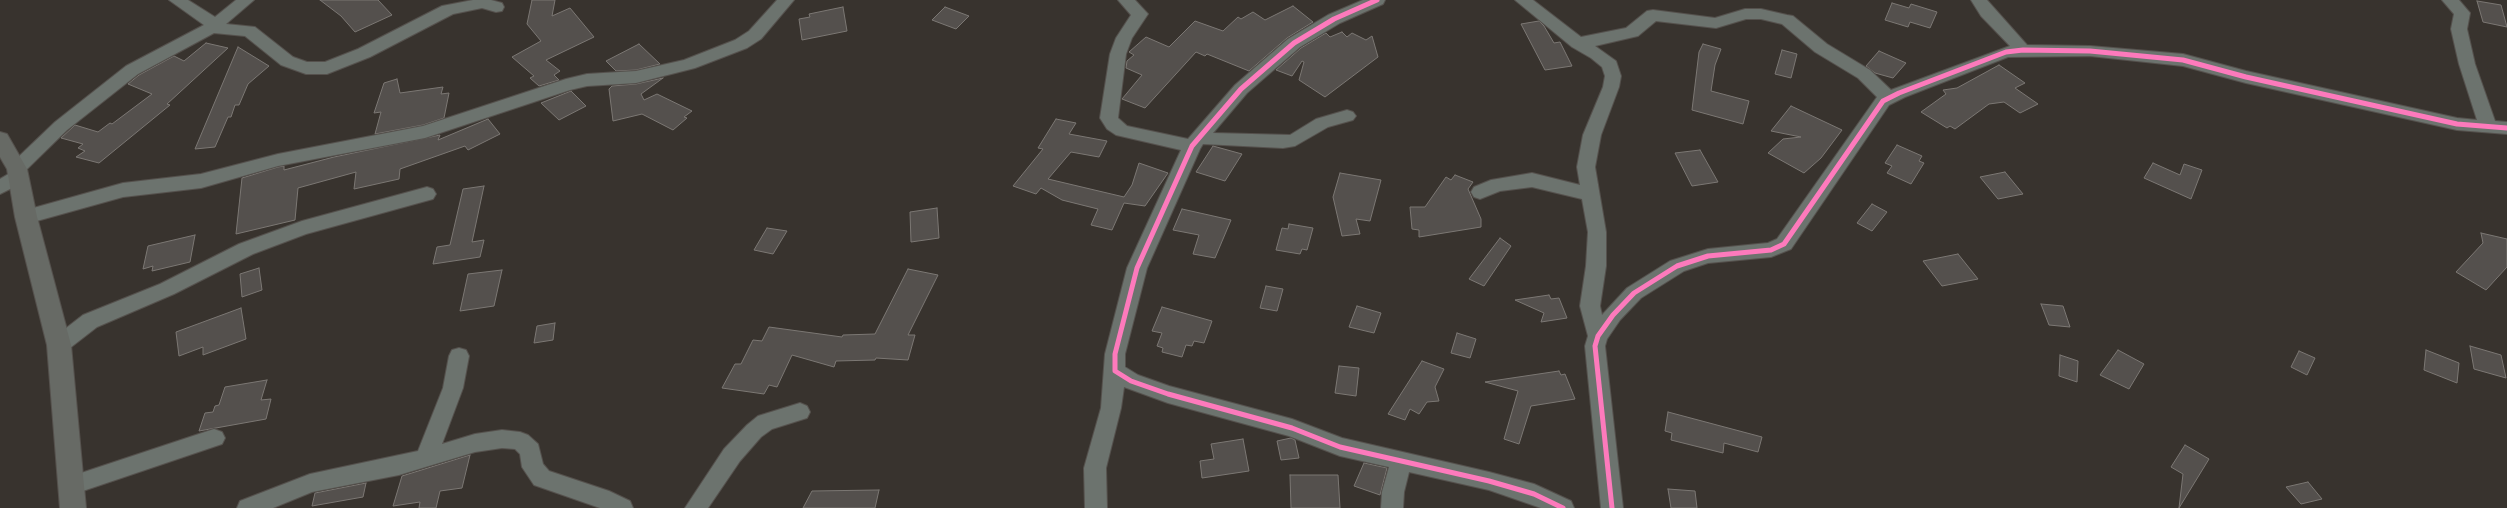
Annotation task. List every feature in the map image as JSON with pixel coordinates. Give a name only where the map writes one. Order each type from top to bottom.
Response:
[{"type":"street","points":[[177,0],[213,26],[249,30],[287,61],[306,68],[327,68],[364,53],[448,10],[483,3],[496,7]]},
{"type":"street","points":[[12,178],[61,126],[132,70],[213,26],[246,0]]},
{"type":"street","points":[[26,217],[123,190],[164,187],[201,181],[278,160],[425,132],[566,85],[587,80],[636,77],[689,64],[741,44],[750,38],[786,0]]},
{"type":"street","points":[[1126,0],[1140,14],[1124,38],[1118,54],[1109,118],[1113,125],[1122,131],[1195,142],[1283,142],[1295,140],[1322,123],[1346,116]]},
{"type":"street","points":[[1096,508],[1096,468],[1111,408],[1116,354],[1137,268],[1195,142],[1241,89],[1294,43],[1334,19],[1377,0]]},
{"type":"street","points":[[1523,0],[1578,44],[1601,58],[1610,66],[1613,76],[1611,87],[1591,141],[1586,167],[1597,232],[1596,266],[1590,306],[1598,336]]},
{"type":"street","points":[[1978,0],[2022,50]]},
{"type":"street","points":[[2450,0],[2462,13],[2459,29],[2467,64],[2488,126]]},
{"type":"street","points":[[1578,44],[1617,37],[1632,32],[1653,15],[1716,23],[1745,14],[1761,14],[1787,20],[1821,48],[1876,83],[1888,98]]},
{"type":"street","points":[[1612,508],[1595,346],[1598,336],[1613,315],[1634,293],[1677,266],[1708,256],[1771,250],[1784,244],[1883,101],[1888,98],[1987,58],[2022,50],[2090,51],[2183,60],[2246,77],[2457,124],[2507,128]]},
{"type":"street","points":[[0,139],[26,217],[59,345],[72,497],[214,438]]},
{"type":"street","points":[[1480,192],[1497,185],[1532,180],[1590,194]]},
{"type":"street","points":[[59,345],[90,321],[167,289],[246,249],[352,213],[426,194]]},
{"type":"street","points":[[426,458],[454,388],[459,356]]},
{"type":"street","points":[[1115,370],[1131,381],[1168,394],[1292,428],[1340,447],[1401,463],[1496,483],[1534,494],[1563,508]]},
{"type":"street","points":[[696,508],[732,455],[754,431],[765,422],[800,412]]},
{"type":"street","points":[[248,508],[310,483],[399,466],[475,443],[502,439],[520,441],[530,450],[533,467],[542,478],[601,498],[622,508]]},
{"type":"street","points":[[1392,508],[1393,492],[1401,463]]},
{"type":"building","points":[[320,0],[378,0],[392,15],[355,32],[341,16]]},
{"type":"building","points":[[532,0],[555,0],[552,16],[570,8],[594,37],[546,60],[560,71],[554,75],[559,80],[539,86],[530,78],[534,76],[512,57],[541,41],[527,24]]},
{"type":"building","points":[[2477,1],[2501,5],[2507,27],[2483,22]]},
{"type":"building","points":[[1892,3],[1909,8],[1911,4],[1937,12],[1930,28],[1910,22],[1908,27],[1885,20]]},
{"type":"building","points":[[1293,6],[1313,22],[1287,38],[1249,71],[1207,54],[1205,56],[1196,52],[1145,108],[1122,99],[1142,75],[1126,68],[1127,61],[1134,55],[1129,52],[1146,37],[1169,47],[1195,21],[1223,31],[1238,17],[1241,19],[1253,12],[1265,20]]},
{"type":"building","points":[[843,7],[847,31],[802,40],[799,19],[810,17],[809,14]]},
{"type":"building","points":[[945,7],[969,16],[956,29],[932,20]]},
{"type":"building","points":[[1539,21],[1544,26],[1554,43],[1560,42],[1572,66],[1545,70],[1521,24]]},
{"type":"building","points":[[1342,32],[1347,37],[1352,33],[1366,40],[1372,36],[1378,57],[1325,97],[1299,80],[1304,62],[1302,61],[1292,76],[1276,70],[1301,48],[1326,33],[1330,37]]},
{"type":"building","points":[[206,43],[228,48],[167,104],[170,105],[99,163],[76,157],[85,151],[78,148],[83,144],[61,138],[75,125],[98,132],[110,123],[112,124],[152,94],[128,84],[139,75],[174,56],[184,61]]},
{"type":"building","points":[[639,44],[660,64],[636,70],[616,71],[606,61]]},
{"type":"building","points":[[1703,44],[1721,49],[1715,65],[1711,91],[1749,101],[1743,124],[1692,110],[1699,52]]},
{"type":"building","points":[[238,47],[269,66],[248,84],[239,105],[235,105],[231,117],[228,117],[215,147],[195,149]]},
{"type":"building","points":[[1782,50],[1797,54],[1791,78],[1775,74]]},
{"type":"building","points":[[1879,51],[1906,63],[1893,78],[1875,73],[1866,66]]},
{"type":"building","points":[[1999,65],[2025,83],[2015,88],[2038,104],[2020,113],[2004,102],[1989,104],[1955,129],[1950,126],[1947,128],[1921,112],[1946,94],[1943,90],[1957,88]]},
{"type":"building","points":[[663,78],[641,94],[644,100],[657,94],[692,111],[684,117],[687,118],[673,130],[642,114],[613,121],[609,89],[612,86],[636,84]]},
{"type":"building","points":[[397,79],[400,93],[443,87],[441,94],[449,93],[444,118],[423,125],[375,134],[381,112],[374,113],[384,83]]},
{"type":"building","points":[[571,91],[586,106],[559,120],[541,103]]},
{"type":"building","points":[[1791,106],[1842,130],[1821,158],[1804,173],[1768,153],[1783,139],[1801,137],[1771,131]]},
{"type":"building","points":[[488,119],[500,134],[468,150],[465,146],[400,169],[399,179],[354,189],[356,172],[298,188],[295,220],[236,234],[242,178],[278,167],[284,166],[284,170],[334,157],[440,135],[438,140]]},
{"type":"building","points":[[1056,119],[1076,123],[1069,134],[1107,141],[1099,157],[1071,152],[1048,179],[1124,197],[1132,185],[1139,163],[1168,173],[1145,206],[1124,203],[1112,230],[1091,225],[1098,209],[1062,200],[1041,188],[1036,194],[1013,186],[1043,149],[1038,148]]},
{"type":"building","points":[[1897,145],[1922,156],[1919,161],[1924,163],[1911,184],[1887,173],[1892,166],[1885,163]]},
{"type":"building","points":[[1213,146],[1242,154],[1225,181],[1196,172]]},
{"type":"building","points":[[1700,150],[1718,182],[1692,186],[1675,153]]},
{"type":"building","points":[[2153,163],[2180,175],[2184,164],[2202,170],[2191,199],[2144,178]]},
{"type":"building","points":[[2005,172],[2023,194],[1998,199],[1980,177]]},
{"type":"building","points":[[1340,173],[1381,180],[1370,221],[1356,219],[1360,234],[1342,236],[1333,197]]},
{"type":"building","points":[[1455,175],[1473,182],[1468,189],[1481,219],[1481,227],[1419,237],[1419,230],[1412,229],[1410,207],[1425,207],[1446,177],[1451,180]]},
{"type":"building","points":[[484,186],[472,242],[484,240],[480,257],[433,264],[437,247],[450,245],[463,189]]},
{"type":"building","points":[[1872,204],[1887,212],[1872,231],[1857,223]]},
{"type":"building","points":[[937,208],[939,238],[911,242],[910,212]]},
{"type":"building","points":[[1182,209],[1231,220],[1215,258],[1193,254],[1199,235],[1173,230]]},
{"type":"building","points":[[1289,224],[1313,228],[1307,250],[1302,249],[1300,254],[1276,250],[1282,228],[1288,229]]},
{"type":"building","points":[[767,228],[787,231],[773,254],[754,250]]},
{"type":"building","points":[[2481,233],[2507,239],[2507,267],[2486,290],[2456,272],[2483,243]]},
{"type":"building","points":[[195,235],[190,262],[152,271],[153,266],[143,269],[148,246]]},
{"type":"building","points":[[1500,238],[1511,246],[1484,286],[1469,279]]},
{"type":"building","points":[[1958,254],[1978,279],[1942,286],[1923,261]]},
{"type":"building","points":[[259,268],[262,290],[242,297],[240,274]]},
{"type":"building","points":[[908,269],[938,275],[908,335],[915,335],[908,360],[876,358],[875,360],[836,361],[834,367],[792,355],[777,387],[769,385],[764,394],[722,388],[735,364],[741,364],[753,340],[762,341],[769,327],[842,337],[843,335],[875,334]]},
{"type":"building","points":[[502,270],[494,306],[460,311],[468,274]]},
{"type":"building","points":[[1266,286],[1283,289],[1277,311],[1260,308]]},
{"type":"building","points":[[1549,295],[1551,299],[1559,298],[1567,318],[1541,322],[1544,313],[1515,300]]},
{"type":"building","points":[[2041,304],[2063,306],[2070,327],[2049,325]]},
{"type":"building","points":[[1357,306],[1381,313],[1374,333],[1349,327]]},
{"type":"building","points":[[1162,307],[1212,321],[1204,343],[1194,341],[1192,346],[1186,345],[1182,357],[1162,352],[1163,348],[1157,346],[1162,333],[1152,331]]},
{"type":"building","points":[[241,308],[246,339],[203,355],[203,347],[179,356],[176,332]]},
{"type":"building","points":[[555,323],[553,340],[534,343],[537,326]]},
{"type":"building","points":[[1457,333],[1476,339],[1470,358],[1451,353]]},
{"type":"building","points":[[2470,346],[2501,355],[2506,378],[2474,369]]},
{"type":"building","points":[[2118,350],[2144,364],[2129,389],[2100,375]]},
{"type":"building","points":[[2426,350],[2459,363],[2457,383],[2424,370]]},
{"type":"building","points":[[2299,351],[2315,358],[2307,375],[2291,367]]},
{"type":"building","points":[[2060,355],[2078,361],[2077,382],[2059,376]]},
{"type":"building","points":[[1422,361],[1444,369],[1435,387],[1439,401],[1427,402],[1419,414],[1410,409],[1405,420],[1388,414]]},
{"type":"building","points":[[1339,366],[1359,368],[1356,396],[1335,393]]},
{"type":"building","points":[[1559,371],[1561,375],[1565,374],[1575,399],[1531,406],[1519,444],[1504,439],[1518,391],[1485,382]]},
{"type":"building","points":[[267,380],[261,400],[271,399],[266,419],[199,431],[205,413],[213,412],[215,406],[219,405],[225,387]]},
{"type":"building","points":[[1668,412],[1762,437],[1758,452],[1724,443],[1723,453],[1671,440],[1672,433],[1665,431]]},
{"type":"building","points":[[1291,438],[1295,440],[1299,458],[1281,460],[1277,441]]},
{"type":"building","points":[[1243,439],[1249,471],[1202,478],[1200,461],[1214,459],[1211,444]]},
{"type":"building","points":[[2185,445],[2209,459],[2179,508],[2183,474],[2171,467]]},
{"type":"building","points":[[470,455],[462,488],[440,491],[436,508],[419,508],[420,502],[393,506],[402,476]]},
{"type":"building","points":[[1364,463],[1387,468],[1380,495],[1354,486]]},
{"type":"building","points":[[1290,475],[1338,475],[1340,508],[1291,508]]},
{"type":"building","points":[[2308,482],[2322,499],[2301,504],[2286,487]]},
{"type":"building","points":[[366,483],[363,497],[312,506],[315,493]]},
{"type":"building","points":[[1668,489],[1695,491],[1697,508],[1671,508]]},
{"type":"building","points":[[879,490],[875,508],[803,508],[812,491]]},
{"type":"cycle path","points":[[1377,0],[1334,19],[1294,43],[1241,89],[1192,146],[1137,268],[1115,354],[1115,371],[1131,381],[1168,394],[1292,428],[1340,447],[1489,481],[1534,494],[1563,508]]},
{"type":"cycle path","points":[[1612,508],[1595,346],[1598,336],[1613,315],[1634,293],[1677,266],[1708,256],[1771,250],[1784,244],[1883,101],[1899,93],[2006,52],[2023,50],[2090,51],[2183,60],[2246,77],[2457,124],[2507,128]]}]
